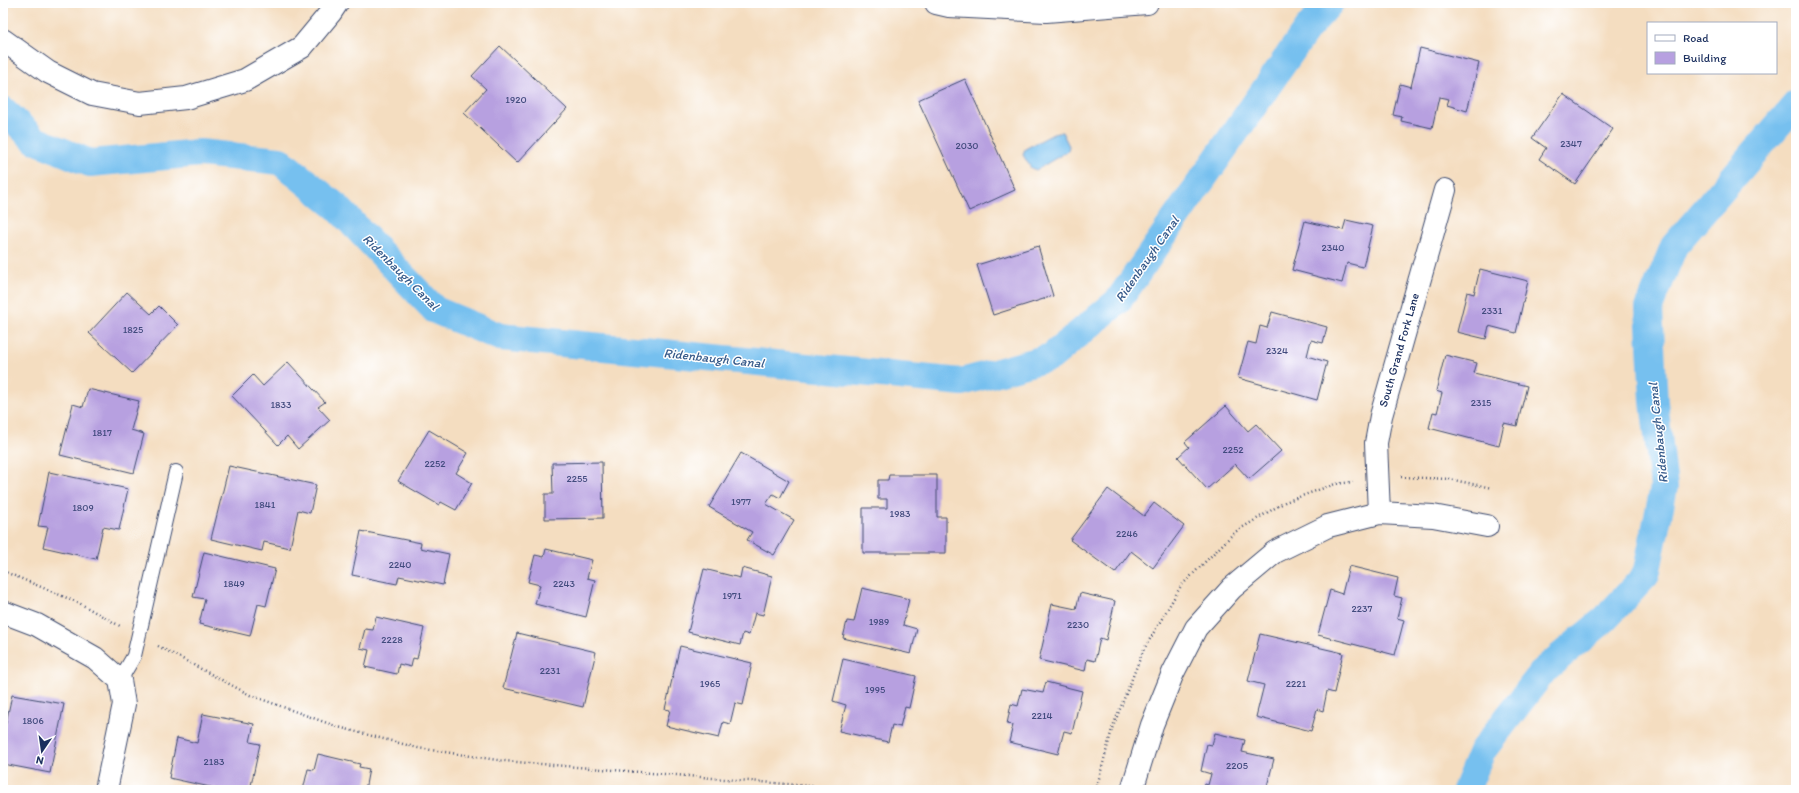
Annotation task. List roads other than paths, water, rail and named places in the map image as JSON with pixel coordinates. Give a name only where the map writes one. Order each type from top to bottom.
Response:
[{"type":"street","points":[[3,40],[48,72],[92,94],[140,104],[186,98],[245,80],[302,47],[332,12],[337,3]]},
{"type":"street","points":[[945,4],[1046,11],[1147,3]]},
{"type":"street","name":"South Grand Fork Lane","points":[[1379,513],[1376,443],[1381,416],[1445,190]]},
{"type":"street","points":[[1132,790],[1152,725],[1173,673],[1196,628],[1227,594],[1274,552],[1328,526],[1379,513],[1433,516],[1487,526]]},
{"type":"street","points":[[3,612],[37,625],[89,654],[120,680],[124,704],[106,790]]},
{"type":"lane","points":[[120,680],[134,656],[176,472]]},
{"type":"water","points":[[1057,132],[1062,132],[1069,146],[1068,151],[1036,170],[1031,168],[1023,155],[1025,149]]},
{"type":"waterway","name":"Ridenbaugh Canal","points":[[3,110],[35,140],[90,163],[200,153],[280,161],[338,208],[435,310],[500,337],[962,382],[1051,357],[1118,301],[1307,29],[1330,3]]},
{"type":"waterway","name":"Ridenbaugh Canal","points":[[1466,790],[1482,751],[1545,669],[1605,619],[1646,575],[1664,487],[1654,402],[1649,308],[1674,246],[1796,104]]}]
